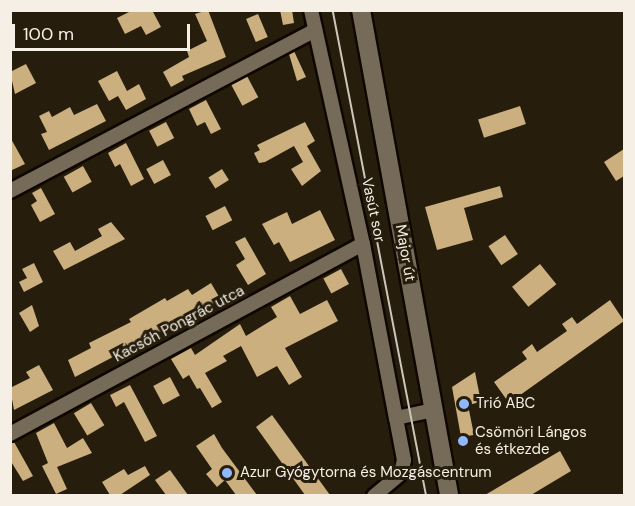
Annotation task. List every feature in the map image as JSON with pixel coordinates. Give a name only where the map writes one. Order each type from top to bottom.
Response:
[{"type":"street","name":"Vasút sor","points":[[311,10],[363,244],[404,460],[396,480]]},
{"type":"street","name":"Major út","points":[[361,10],[449,495]]},
{"type":"street","points":[[10,191],[315,30]]},
{"type":"street","name":"Kacsóh Pongrác utca","points":[[10,434],[363,244]]},
{"type":"street","points":[[396,418],[434,410]]},
{"type":"street","points":[[374,495],[396,480],[399,495]]},
{"type":"building","points":[[133,10],[152,10],[161,27],[146,35],[141,26],[125,34],[117,18]]},
{"type":"building","points":[[208,10],[226,57],[182,76],[184,80],[171,87],[163,72],[189,57],[187,51],[207,41],[195,14]]},
{"type":"building","points":[[280,10],[292,10],[294,23],[283,25]]},
{"type":"building","points":[[258,14],[268,37],[256,42],[246,19]]},
{"type":"building","points":[[294,51],[306,77],[297,81],[289,54]]},
{"type":"building","points":[[26,64],[36,83],[15,94],[10,72]]},
{"type":"building","points":[[117,71],[127,91],[139,84],[146,99],[126,110],[118,96],[109,101],[98,81]]},
{"type":"building","points":[[247,76],[258,97],[242,106],[231,84]]},
{"type":"building","points":[[206,100],[221,129],[211,134],[205,122],[197,126],[189,109]]},
{"type":"building","points":[[97,104],[106,121],[49,150],[41,134],[47,132],[39,116],[49,111],[52,117],[70,107],[74,115]]},
{"type":"building","points":[[520,106],[526,124],[484,138],[478,120]]},
{"type":"building","points":[[166,122],[174,138],[157,147],[149,131]]},
{"type":"building","points":[[305,122],[315,141],[307,146],[321,171],[302,186],[291,169],[303,162],[294,146],[265,162],[259,163],[254,153],[260,150],[257,145]]},
{"type":"building","points":[[10,137],[25,164],[10,171]]},
{"type":"building","points":[[126,143],[144,179],[131,186],[120,164],[115,167],[108,153]]},
{"type":"building","points":[[624,149],[624,176],[616,181],[604,162]]},
{"type":"building","points":[[163,160],[171,175],[154,184],[146,169]]},
{"type":"building","points":[[83,166],[92,182],[72,192],[64,177]]},
{"type":"building","points":[[222,169],[229,180],[215,189],[208,177]]},
{"type":"building","points":[[500,186],[503,197],[464,208],[473,240],[437,250],[425,207]]},
{"type":"building","points":[[41,188],[55,214],[40,222],[31,205],[37,201],[32,193]]},
{"type":"building","points":[[225,206],[232,220],[213,230],[205,216]]},
{"type":"building","points":[[320,210],[335,240],[290,262],[279,242],[274,245],[262,224],[287,212],[292,224]]},
{"type":"building","points":[[111,222],[125,239],[64,270],[53,251],[70,242],[75,251],[102,236],[98,229]]},
{"type":"building","points":[[505,235],[518,254],[501,265],[488,246]]},
{"type":"building","points":[[245,237],[266,274],[248,285],[236,265],[245,259],[235,242]]},
{"type":"building","points":[[34,263],[43,282],[24,292],[19,282],[27,278],[22,269]]},
{"type":"building","points":[[540,264],[556,284],[528,307],[512,287]]},
{"type":"building","points":[[341,269],[349,284],[331,293],[323,278]]},
{"type":"building","points":[[211,283],[221,300],[75,377],[68,360],[91,348],[89,343],[131,322],[129,319],[165,298],[167,301],[188,289],[192,295]]},
{"type":"building","points":[[290,296],[300,314],[327,300],[338,321],[285,348],[302,377],[289,385],[277,366],[257,377],[241,346],[223,356],[227,361],[205,373],[222,402],[212,408],[189,375],[183,379],[171,359],[191,348],[195,355],[240,324],[246,336],[277,317],[271,307]]},
{"type":"building","points":[[610,300],[624,321],[509,403],[494,382],[527,359],[522,352],[532,344],[537,352],[567,331],[562,324],[572,317],[577,324]]},
{"type":"building","points":[[32,305],[39,326],[30,332],[19,313]]},
{"type":"building","points":[[39,365],[53,390],[14,410],[10,388],[30,378],[26,372]]},
{"type":"building","name":"Trió ABC","points":[[475,372],[481,402],[468,405],[474,435],[461,437],[452,387]]},
{"type":"building","points":[[170,377],[180,396],[163,404],[153,386]]},
{"type":"building","points":[[130,385],[157,436],[145,442],[124,402],[116,407],[110,395]]},
{"type":"building","points":[[91,403],[104,425],[87,436],[74,413]]},
{"type":"building","points":[[272,415],[330,495],[305,495],[256,427]]},
{"type":"building","points":[[54,423],[67,448],[83,438],[92,453],[57,467],[67,489],[56,494],[42,466],[48,463],[36,433]]},
{"type":"building","points":[[214,434],[257,495],[236,495],[225,480],[217,487],[206,474],[212,469],[196,446]]},
{"type":"building","points":[[14,442],[33,476],[23,481],[10,460],[10,443]]},
{"type":"building","points":[[560,451],[571,471],[531,495],[485,495]]},
{"type":"building","points":[[145,466],[150,475],[120,495],[110,495],[102,482],[124,469],[128,475]]},
{"type":"building","points":[[170,470],[188,495],[166,495],[155,480]]},
{"type":"tram line","points":[[333,10],[427,496]]},
{"type":"place","name":"Trió ABC","points":[[464,404]]},
{"type":"place","name":"Csömöri Lángos és étkezde","points":[[463,441]]},
{"type":"place","name":"Azur Gyógytorna és Mozgáscentrum","points":[[227,473]]}]
